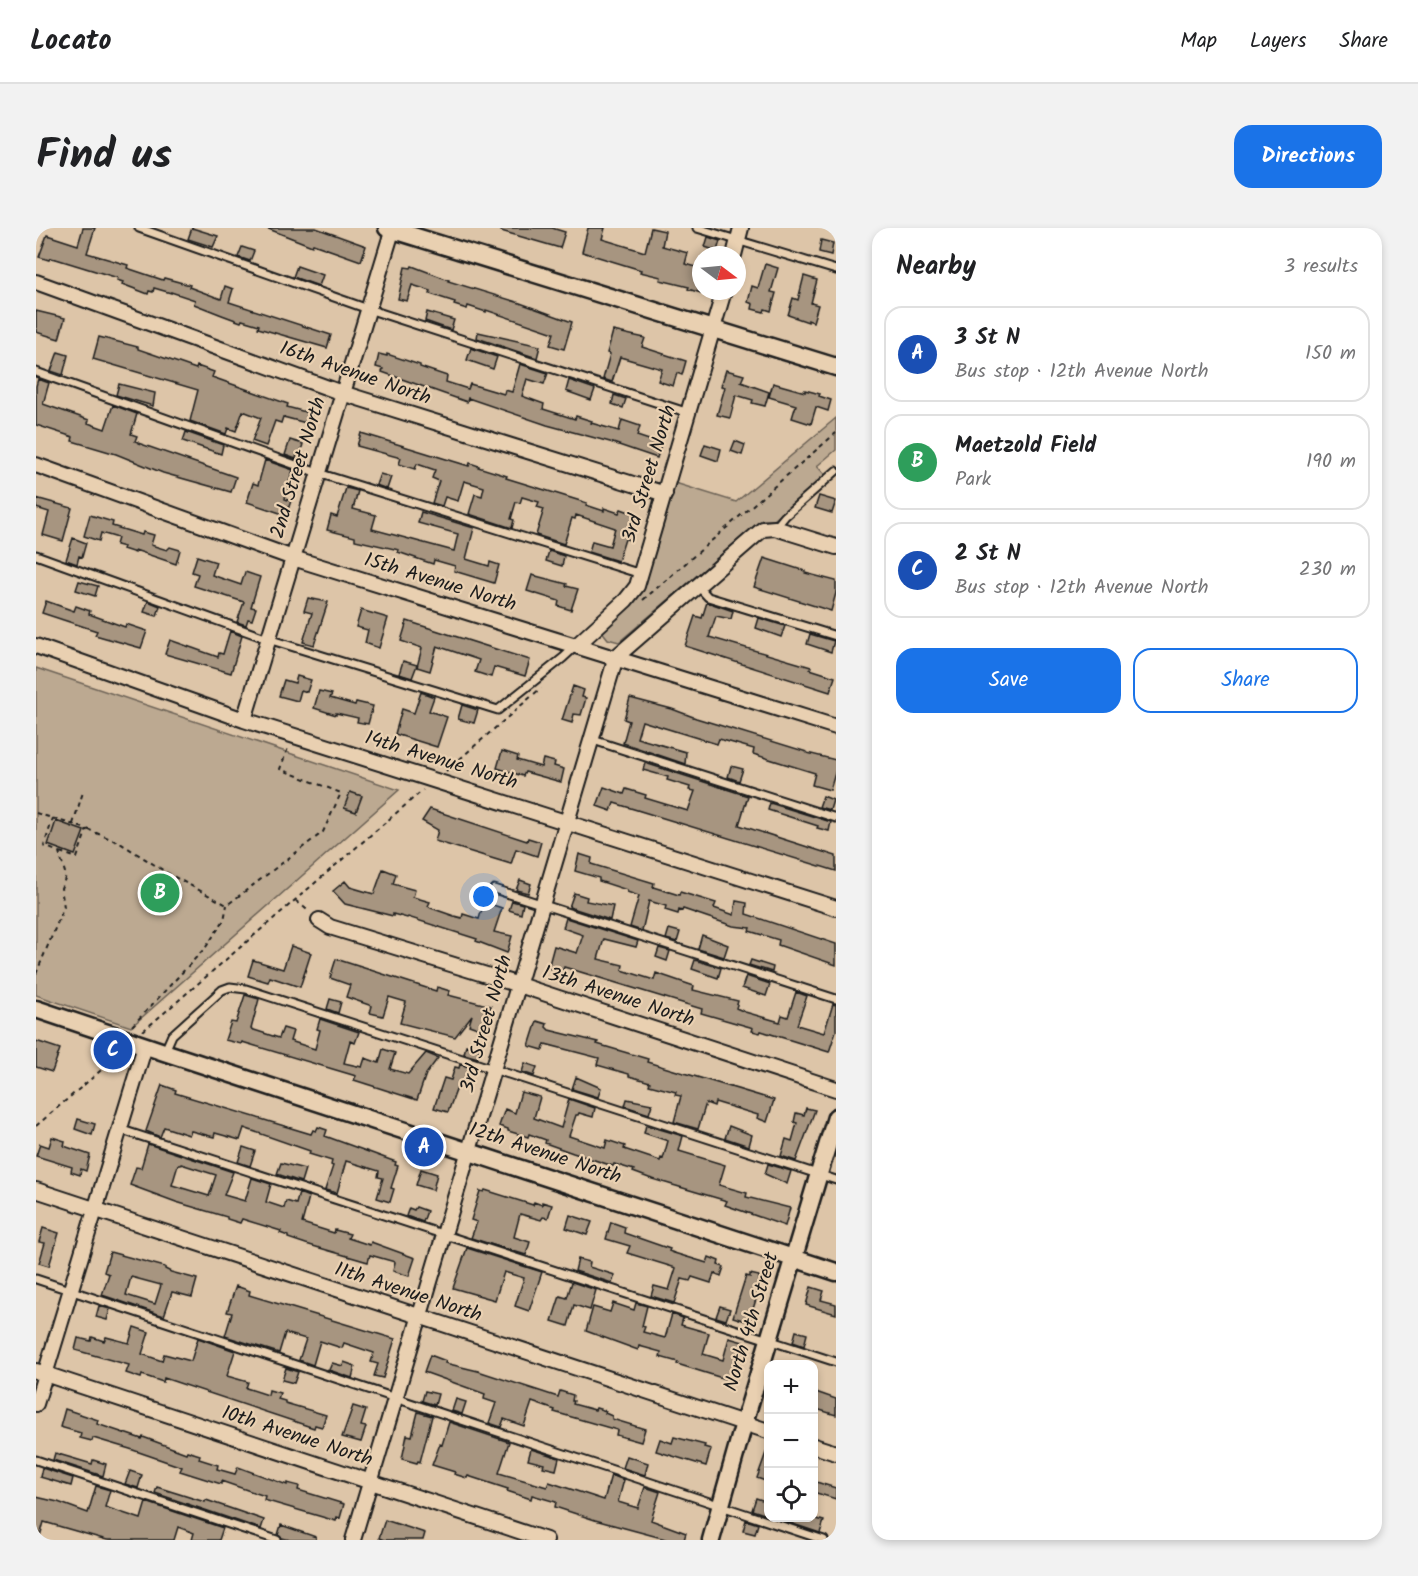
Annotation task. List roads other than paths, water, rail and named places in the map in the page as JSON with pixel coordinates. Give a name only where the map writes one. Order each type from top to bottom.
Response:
[{"type":"street","name":"2nd Street North","points":[[243,720],[391,229]]},
{"type":"street","points":[[391,229],[836,367]]},
{"type":"street","name":"16th Avenue North","points":[[36,282],[342,393],[665,494]]},
{"type":"street","name":"3rd Street North","points":[[576,646],[632,593],[641,574],[721,300]]},
{"type":"street","name":"15th Avenue North","points":[[36,465],[292,558],[836,727]]},
{"type":"street","points":[[616,657],[758,533],[772,528],[836,547]]},
{"type":"street","name":"14th Avenue North","points":[[36,646],[243,720],[836,908]]},
{"type":"street","name":"3rd Street North","points":[[353,1540],[495,1070],[616,657]]},
{"type":"street","name":"13th Avenue North","points":[[319,920],[330,927],[519,985],[836,1089]]},
{"type":"street","name":"12th Avenue North","points":[[36,1009],[142,1040],[164,1052],[836,1272]]},
{"type":"street","points":[[36,1404],[41,1372],[71,1291],[119,1129],[142,1040]]},
{"type":"street","name":"North 4th Street","points":[[711,1540],[836,1117]]},
{"type":"street","name":"11th Avenue North","points":[[36,1191],[764,1430]]},
{"type":"street","name":"10th Avenue North","points":[[41,1372],[546,1540]]},
{"type":"street","points":[[818,1448],[836,1453]]},
{"type":"lane","points":[[139,228],[368,309],[689,413]]},
{"type":"lane","points":[[697,228],[740,234],[836,270]]},
{"type":"lane","points":[[36,372],[318,473],[641,574]]},
{"type":"lane","points":[[772,528],[836,471]]},
{"type":"lane","points":[[36,555],[268,639],[498,710],[576,646]]},
{"type":"lane","points":[[698,586],[708,597],[836,636]]},
{"type":"lane","points":[[593,740],[836,818]]},
{"type":"lane","points":[[494,889],[836,999]]},
{"type":"lane","points":[[164,1052],[172,1035],[222,990],[237,987],[836,1180]]},
{"type":"lane","points":[[119,1129],[836,1362]]},
{"type":"lane","points":[[36,1279],[824,1540]]},
{"type":"lane","points":[[36,1460],[277,1540]]},
{"type":"place","name":"Maetzold Field","points":[[160,893]]},
{"type":"place","name":"2 St N","points":[[113,1050]]},
{"type":"place","name":"3 St N","points":[[424,1147]]}]
